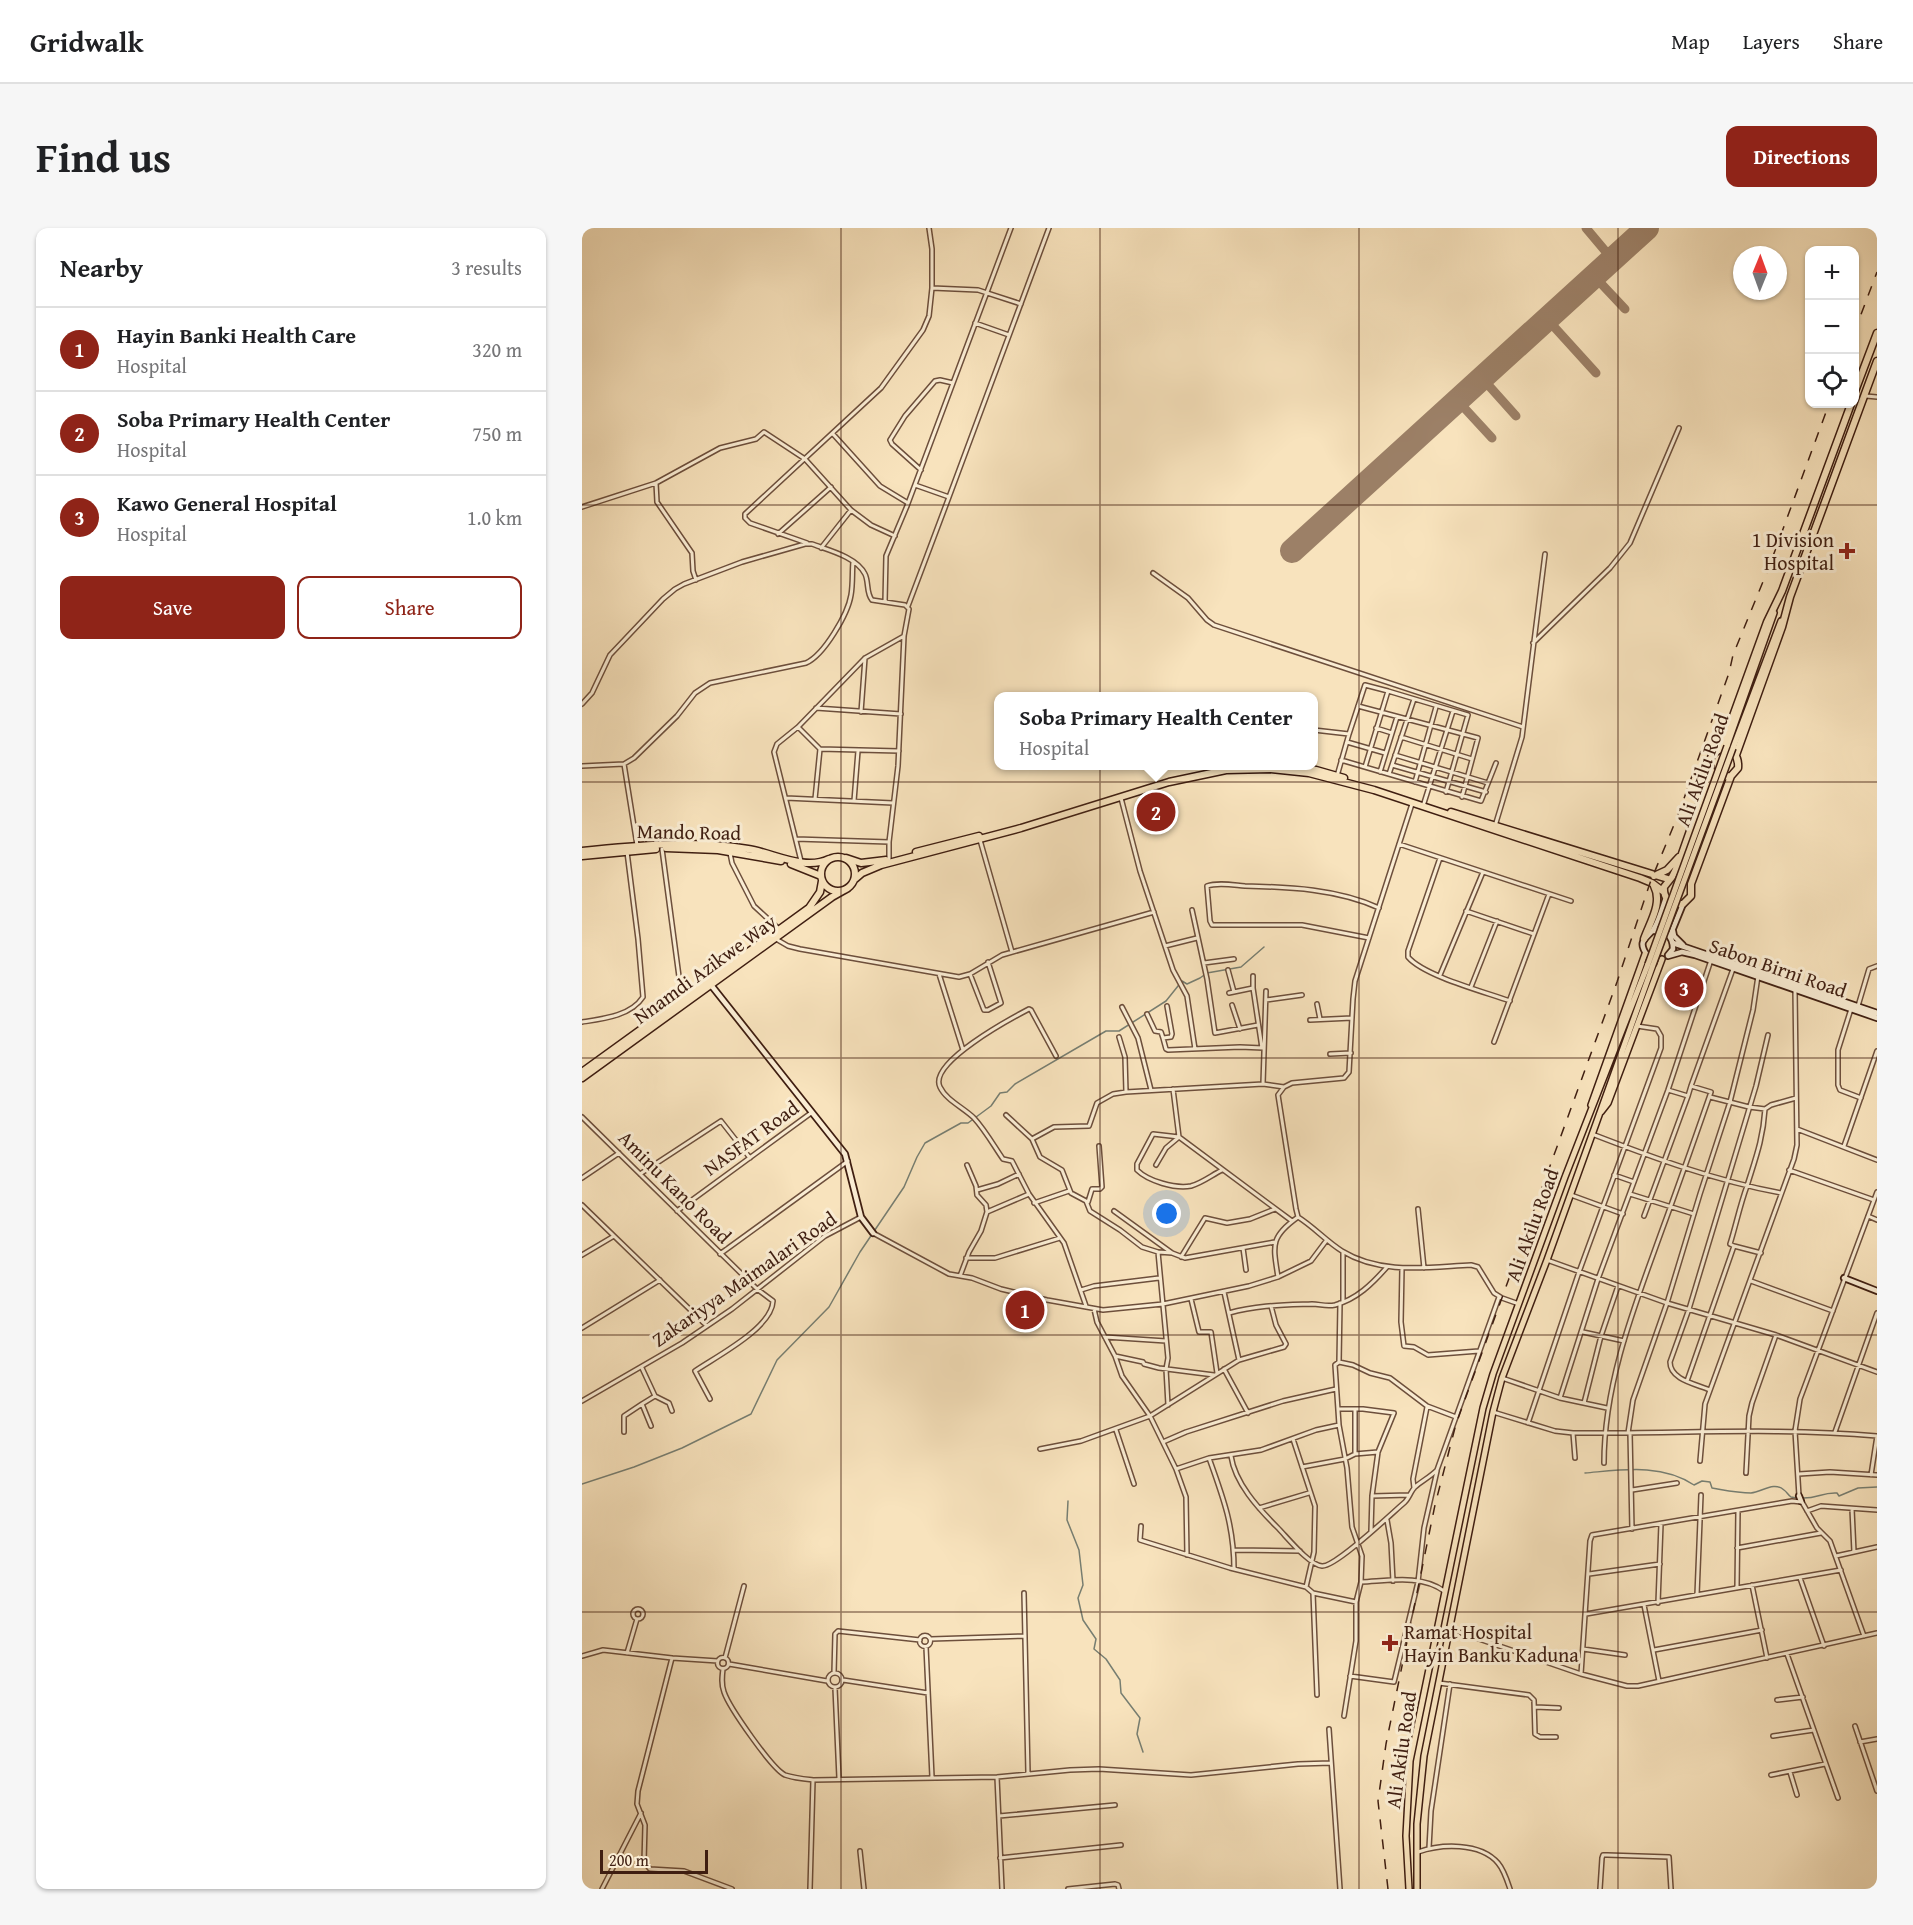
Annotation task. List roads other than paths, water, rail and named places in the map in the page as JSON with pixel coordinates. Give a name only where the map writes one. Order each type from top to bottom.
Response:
[{"type":"highway","points":[[1859,381],[1877,333]]},
{"type":"highway","points":[[1729,750],[1782,627],[1791,596],[1877,361]]},
{"type":"highway","points":[[1278,770],[1325,777],[1652,883],[1672,903],[1683,904],[1691,896],[1691,884],[1731,776],[1738,768],[1729,750],[1767,622],[1781,593],[1850,408]]},
{"type":"highway","points":[[1781,593],[1791,596]]},
{"type":"highway","points":[[1729,750],[1712,755],[1709,765],[1711,771],[1720,777],[1731,776]]},
{"type":"highway","points":[[1206,770],[1175,777],[1018,825],[889,859],[866,863],[835,857],[824,863],[822,878],[831,889],[842,890],[848,888],[862,873],[881,865],[980,840],[1169,782],[1209,773],[1256,770]]},
{"type":"highway","points":[[1310,770],[1337,776],[1654,876],[1683,877],[1691,884]]},
{"type":"highway","points":[[1665,895],[1664,887],[1681,854],[1711,771]]},
{"type":"highway","name":"Mando Road","points":[[582,854],[637,846],[719,845],[751,849],[817,864],[829,859]]},
{"type":"highway","name":"Mando Road","points":[[582,854],[662,849],[730,852],[802,866],[822,878]]},
{"type":"highway","points":[[1654,876],[1667,870],[1681,854]]},
{"type":"highway","points":[[846,858],[854,867],[855,879]]},
{"type":"highway","name":"Nnamdi Azikwe Way","points":[[582,1072],[813,903],[820,892],[822,878]]},
{"type":"highway","points":[[1644,939],[1658,899],[1652,883]]},
{"type":"highway","name":"Nnamdi Azikwe Way","points":[[582,1078],[832,897],[848,888]]},
{"type":"main road","name":"Ali Akilu Road","points":[[1417,1889],[1416,1852],[1420,1788],[1492,1412],[1502,1378],[1547,1260],[1729,750]]},
{"type":"main road","points":[[1590,1114],[1592,1099],[1645,954]]},
{"type":"main road","points":[[1599,1116],[1608,1104],[1665,958]]},
{"type":"main road","name":"Ali Akilu Road","points":[[1409,1889],[1406,1825],[1410,1761],[1483,1408],[1590,1114],[1651,965]]},
{"type":"main road","points":[[1458,1525],[1470,1527]]},
{"type":"street","points":[[908,606],[869,599],[866,576],[853,562],[812,544],[750,523],[744,518],[745,514],[881,388],[922,330],[929,316],[932,288],[932,249],[929,228]]},
{"type":"street","points":[[885,602],[886,556],[921,470],[1011,228]]},
{"type":"street","points":[[889,859],[899,751],[904,636],[908,606],[1049,228]]},
{"type":"street","points":[[932,288],[987,292],[1021,304]]},
{"type":"street","points":[[975,323],[1009,335]]},
{"type":"street","points":[[921,470],[890,440],[904,416],[935,381],[953,383]]},
{"type":"street","points":[[1864,396],[1877,398]]},
{"type":"street","points":[[1533,643],[1610,568],[1630,543],[1679,428]]},
{"type":"street","points":[[582,507],[656,483],[720,447],[756,439],[764,432],[805,459],[851,510],[871,525],[895,536]]},
{"type":"street","points":[[833,434],[880,486],[908,503]]},
{"type":"street","points":[[656,483],[657,502],[692,553],[696,580]]},
{"type":"street","points":[[915,485],[950,497]]},
{"type":"street","points":[[778,534],[831,487]]},
{"type":"street","points":[[821,548],[851,510]]},
{"type":"street","points":[[582,704],[584,699],[592,693],[610,655],[663,599],[684,584],[798,545],[812,544]]},
{"type":"street","points":[[1495,826],[1522,737],[1545,554]]},
{"type":"street","points":[[582,766],[624,764],[634,758],[677,716],[702,687],[718,680],[813,660],[831,639],[851,596],[853,562]]},
{"type":"street","points":[[1152,573],[1188,598],[1214,625],[1523,727]]},
{"type":"street","points":[[802,862],[774,750],[777,744],[798,727],[865,658],[904,636]]},
{"type":"street","points":[[861,712],[865,658]]},
{"type":"street","points":[[1337,776],[1365,685],[1468,715],[1446,792]]},
{"type":"street","points":[[1365,767],[1388,691]]},
{"type":"street","points":[[1389,774],[1414,699]]},
{"type":"street","points":[[1358,706],[1478,738],[1462,797]]},
{"type":"street","points":[[1415,782],[1436,707]]},
{"type":"street","points":[[816,708],[901,714]]},
{"type":"street","points":[[1424,803],[1453,711]]},
{"type":"street","points":[[1380,771],[1397,717]]},
{"type":"street","points":[[798,727],[820,749],[899,751]]},
{"type":"street","points":[[1376,728],[1392,733]]},
{"type":"street","points":[[1318,730],[1349,734]]},
{"type":"street","points":[[1390,738],[1425,745],[1472,759]]},
{"type":"street","points":[[1347,742],[1386,753]]},
{"type":"street","points":[[815,799],[820,749]]},
{"type":"street","points":[[854,801],[858,751]]},
{"type":"street","points":[[1395,755],[1489,783]]},
{"type":"street","points":[[1341,760],[1476,800],[1483,800],[1496,763]]},
{"type":"street","points":[[624,764],[637,846]]},
{"type":"street","points":[[1392,765],[1486,792]]},
{"type":"street","points":[[1476,800],[1479,790]]},
{"type":"street","points":[[786,798],[893,803]]},
{"type":"street","points":[[1121,798],[1140,871],[1165,946],[1188,1004],[1195,1049]]},
{"type":"street","points":[[1412,804],[1355,981],[1349,1072],[1344,1078],[1292,1083],[1284,1087],[1278,1095],[1298,1217],[1344,1252],[1387,1267],[1424,1268],[1471,1265],[1478,1267],[1490,1288],[1499,1297],[1519,1304]]},
{"type":"street","points":[[796,839],[889,842]]},
{"type":"street","points":[[980,840],[1012,952]]},
{"type":"street","points":[[1399,844],[1570,901]]},
{"type":"street","points":[[662,849],[682,999]]},
{"type":"street","points":[[582,1022],[616,1015],[643,998],[627,851]]},
{"type":"street","points":[[730,852],[732,863],[753,906],[779,929]]},
{"type":"street","points":[[1440,858],[1407,951],[1408,957],[1440,975],[1510,1001]]},
{"type":"street","points":[[1440,975],[1482,872]]},
{"type":"street","points":[[1369,938],[1302,925],[1212,925],[1207,886],[1248,886],[1319,891],[1366,902],[1379,908]]},
{"type":"street","points":[[1494,1042],[1549,894]]},
{"type":"street","points":[[1653,930],[1665,932],[1670,936],[1672,948],[1665,958],[1650,958],[1645,954],[1642,946],[1644,939],[1653,930],[1665,895]]},
{"type":"street","points":[[1670,936],[1683,904]]},
{"type":"street","points":[[1192,910],[1204,963],[1215,1033],[1258,1025]]},
{"type":"street","points":[[1466,911],[1534,934]]},
{"type":"street","points":[[776,939],[794,947],[959,977],[970,974],[988,962],[1012,952],[1154,912]]},
{"type":"street","points":[[1472,987],[1497,921]]},
{"type":"street","points":[[1673,929],[1674,936],[1679,943],[1691,950]]},
{"type":"street","points":[[1165,946],[1197,939]]},
{"type":"street","name":"Sabon Birni Road","points":[[1672,943],[1877,1013]]},
{"type":"street","name":"Sabon Birni Road","points":[[1665,958],[1682,952],[1711,960],[1877,1018]]},
{"type":"street","points":[[1204,963],[1234,959]]},
{"type":"street","points":[[1560,1398],[1583,1332],[1598,1279],[1668,1090],[1711,960]]},
{"type":"street","points":[[970,974],[984,1010],[1001,1003],[988,962]]},
{"type":"street","points":[[1858,1006],[1869,969],[1877,966]]},
{"type":"street","points":[[1644,1216],[1733,968]]},
{"type":"street","points":[[1227,970],[1234,992]]},
{"type":"street","points":[[939,974],[963,1050]]},
{"type":"street","points":[[1252,976],[1263,1048]]},
{"type":"street","points":[[1632,1529],[1629,1433],[1633,1400],[1667,1303],[1731,1102],[1753,1010],[1758,976]]},
{"type":"street","points":[[711,985],[838,1143],[848,1161],[861,1217],[872,1233],[943,1272],[1025,1295],[1087,1307],[1113,1309],[1191,1299],[1278,1277],[1311,1261],[1326,1240]]},
{"type":"street","points":[[1229,993],[1253,988]]},
{"type":"street","points":[[1700,1461],[1705,1404],[1794,1159],[1797,1130],[1794,988]]},
{"type":"street","points":[[1263,1084],[1266,991]]},
{"type":"street","points":[[1266,1000],[1302,995]]},
{"type":"street","points":[[1317,1004],[1320,1019]]},
{"type":"street","points":[[1232,1005],[1240,1029]]},
{"type":"street","points":[[1163,1038],[1171,1037],[1172,1034],[1167,1006]]},
{"type":"street","points":[[1122,1007],[1143,1055],[1151,1090]]},
{"type":"street","points":[[1056,1056],[1030,1009],[1009,1019],[963,1050],[948,1064],[938,1080],[940,1088],[946,1095],[975,1119],[1003,1159],[1012,1161],[1034,1203],[1060,1238],[1087,1307]]},
{"type":"street","points":[[1852,1009],[1838,1050],[1839,1085],[1840,1090],[1844,1093],[1861,1098]]},
{"type":"street","points":[[1148,1014],[1155,1031],[1161,1032],[1168,1050],[1263,1048]]},
{"type":"street","points":[[1310,1020],[1352,1018]]},
{"type":"street","points":[[1528,1423],[1579,1272],[1661,1048],[1658,1029],[1637,1026]]},
{"type":"street","points":[[1710,1390],[1675,1376],[1671,1371],[1670,1362],[1689,1309],[1768,1035]]},
{"type":"street","points":[[1119,1037],[1125,1057],[1126,1092]]},
{"type":"street","points":[[1844,1146],[1877,1051]]},
{"type":"street","points":[[1330,1053],[1351,1053]]},
{"type":"street","points":[[1032,1139],[1054,1127],[1089,1126],[1097,1103],[1113,1095],[1126,1092],[1263,1084],[1284,1087]]},
{"type":"street","points":[[1604,1463],[1607,1408],[1624,1341],[1639,1293],[1710,1097],[1711,1092],[1691,1086]]},
{"type":"street","points":[[1173,1088],[1179,1137]]},
{"type":"street","points":[[1668,1090],[1688,1096]]},
{"type":"street","points":[[1710,1097],[1749,1107],[1766,1108],[1796,1098]]},
{"type":"street","points":[[1761,1253],[1730,1244],[1763,1135],[1766,1108]]},
{"type":"street","name":"NASFAT Road","points":[[677,1211],[813,1111]]},
{"type":"street","points":[[1006,1115],[1032,1139],[1040,1157],[1062,1170],[1074,1196],[1088,1204]]},
{"type":"street","name":"Aminu Kano Road","points":[[582,1117],[720,1254],[774,1302],[762,1324],[695,1371],[710,1399]]},
{"type":"street","name":"NASFAT Road","points":[[640,1174],[721,1121],[750,1158]]},
{"type":"street","points":[[1797,1130],[1877,1160]]},
{"type":"street","points":[[1222,1170],[1195,1185],[1188,1186],[1174,1185],[1144,1177],[1137,1170],[1137,1164],[1154,1134],[1179,1137],[1292,1221]]},
{"type":"street","points":[[1592,1134],[1727,1181],[1782,1193]]},
{"type":"street","points":[[1156,1165],[1166,1148],[1179,1137]]},
{"type":"street","points":[[1099,1146],[1102,1187],[1100,1190],[1092,1189],[1088,1204],[1090,1211],[1142,1247],[1172,1253]]},
{"type":"street","points":[[582,1178],[619,1153]]},
{"type":"street","points":[[720,1254],[848,1161]]},
{"type":"street","points":[[960,1276],[966,1258],[981,1231],[987,1212],[986,1205],[977,1195],[968,1165]]},
{"type":"street","points":[[1789,1170],[1874,1200]]},
{"type":"street","points":[[977,1190],[998,1184],[1019,1174]]},
{"type":"street","points":[[1614,1175],[1634,1182]]},
{"type":"street","points":[[1034,1203],[1070,1190]]},
{"type":"street","points":[[1864,1636],[1830,1541],[1822,1533],[1800,1499],[1795,1431],[1800,1399],[1877,1192]]},
{"type":"street","points":[[987,1212],[1029,1194]]},
{"type":"street","points":[[1630,1194],[1694,1214]]},
{"type":"street","points":[[1569,1195],[1623,1214]]},
{"type":"street","points":[[582,1205],[706,1326]]},
{"type":"street","points":[[1181,1257],[1205,1218],[1224,1223],[1250,1219],[1275,1209]]},
{"type":"street","points":[[1418,1209],[1424,1268]]},
{"type":"street","points":[[1114,1211],[1181,1257],[1275,1242]]},
{"type":"street","points":[[1868,1216],[1877,1220]]},
{"type":"street","name":"Zakariyya Maimalari Road","points":[[582,1401],[642,1368],[732,1309],[825,1236],[861,1217]]},
{"type":"street","points":[[1278,1277],[1276,1237],[1285,1226],[1298,1217]]},
{"type":"street","points":[[582,1255],[614,1236]]},
{"type":"street","points":[[966,1258],[995,1258],[1060,1238]]},
{"type":"street","points":[[1687,1381],[1734,1246]]},
{"type":"street","points":[[1243,1248],[1246,1270]]},
{"type":"street","points":[[1158,1252],[1167,1341],[1168,1405]]},
{"type":"street","points":[[1344,1252],[1338,1362],[1335,1365],[1336,1389],[1352,1527],[1362,1556],[1361,1581],[1356,1602],[1356,1641],[1344,1716]]},
{"type":"street","points":[[1547,1260],[1667,1303],[1776,1335],[1877,1372]]},
{"type":"street","points":[[1229,1313],[1258,1306],[1312,1304],[1327,1306],[1342,1303],[1369,1287],[1387,1267]]},
{"type":"street","points":[[1402,1268],[1401,1322],[1404,1346],[1414,1347],[1428,1355],[1479,1351]]},
{"type":"street","points":[[1081,1290],[1094,1286],[1160,1278]]},
{"type":"street","points":[[1844,1278],[1877,1291]]},
{"type":"street","points":[[582,1328],[660,1280]]},
{"type":"street","points":[[1751,1281],[1833,1311]]},
{"type":"street","points":[[1584,1403],[1601,1336],[1618,1286]]},
{"type":"street","points":[[1224,1292],[1239,1360]]},
{"type":"street","points":[[1350,1676],[1394,1682],[1418,1581],[1424,1528],[1437,1470],[1499,1297]]},
{"type":"street","points":[[1191,1299],[1198,1332],[1210,1332],[1215,1374]]},
{"type":"street","points":[[1040,1449],[1081,1441],[1150,1416],[1239,1360],[1286,1346],[1276,1325],[1271,1306]]},
{"type":"street","points":[[1094,1308],[1097,1322],[1115,1356],[1122,1376],[1150,1416],[1176,1469],[1186,1497],[1187,1555]]},
{"type":"street","points":[[1835,1432],[1877,1314]]},
{"type":"street","points":[[1583,1332],[1624,1341]]},
{"type":"street","points":[[1746,1473],[1752,1403],[1776,1335]]},
{"type":"street","points":[[1105,1337],[1167,1341]]},
{"type":"street","points":[[1115,1356],[1166,1369],[1215,1374]]},
{"type":"street","points":[[1338,1362],[1390,1378],[1427,1406],[1456,1417]]},
{"type":"street","points":[[642,1368],[655,1396],[669,1403],[672,1411]]},
{"type":"street","points":[[1224,1369],[1248,1413]]},
{"type":"street","points":[[1502,1378],[1560,1398],[1607,1408]]},
{"type":"street","points":[[1163,1442],[1186,1432],[1283,1401],[1336,1389]]},
{"type":"street","points":[[624,1432],[624,1416],[655,1396]]},
{"type":"street","points":[[642,1404],[651,1426]]},
{"type":"street","points":[[1231,1455],[1233,1469],[1239,1482],[1245,1486],[1259,1508],[1300,1551],[1313,1562],[1325,1566],[1358,1543],[1411,1496],[1427,1406]]},
{"type":"street","points":[[1338,1409],[1394,1413],[1378,1452],[1372,1496],[1371,1532]]},
{"type":"street","points":[[1355,1409],[1355,1454]]},
{"type":"street","points":[[1492,1412],[1555,1431],[1573,1433],[1795,1431],[1877,1436],[1870,1474]]},
{"type":"street","points":[[1176,1469],[1209,1458],[1261,1450],[1316,1430],[1339,1425]]},
{"type":"street","points":[[1116,1430],[1134,1484]]},
{"type":"street","points":[[1573,1433],[1575,1458]]},
{"type":"street","points":[[1293,1439],[1315,1506],[1313,1562],[1306,1587]]},
{"type":"street","points":[[1302,1467],[1345,1459],[1355,1454],[1378,1452]]},
{"type":"street","points":[[1209,1458],[1230,1521],[1234,1569]]},
{"type":"street","points":[[1414,1488],[1421,1485],[1437,1470]]},
{"type":"street","points":[[1799,1474],[1830,1472],[1877,1475]]},
{"type":"street","points":[[1632,1490],[1677,1483]]},
{"type":"street","points":[[1259,1508],[1310,1493]]},
{"type":"street","points":[[1697,1595],[1701,1495]]},
{"type":"street","points":[[1372,1496],[1411,1496]]},
{"type":"street","points":[[1581,1674],[1592,1535],[1800,1499]]},
{"type":"street","points":[[1807,1511],[1821,1506],[1877,1510]]},
{"type":"street","points":[[1852,1509],[1854,1552]]},
{"type":"street","points":[[1737,1588],[1738,1511]]},
{"type":"street","points":[[1387,1519],[1394,1581]]},
{"type":"street","points":[[1658,1603],[1662,1523]]},
{"type":"street","points":[[1141,1526],[1140,1540],[1234,1569],[1306,1587],[1313,1593],[1356,1602]]},
{"type":"street","points":[[1737,1548],[1822,1533]]},
{"type":"street","points":[[1836,1556],[1877,1547]]},
{"type":"street","points":[[1234,1550],[1300,1551]]},
{"type":"street","points":[[1589,1575],[1660,1564]]},
{"type":"street","points":[[1586,1614],[1841,1570]]},
{"type":"street","points":[[1800,1578],[1824,1646]]},
{"type":"street","points":[[1361,1581],[1418,1581],[1434,1585],[1444,1591]]},
{"type":"street","points":[[1752,1585],[1767,1658]]},
{"type":"street","points":[[582,1656],[603,1650],[672,1659],[718,1661],[724,1658],[744,1586]]},
{"type":"street","points":[[1024,1593],[1028,1773]]},
{"type":"street","points":[[1313,1593],[1317,1695]]},
{"type":"street","points":[[1644,1605],[1659,1681]]},
{"type":"street","points":[[627,1653],[637,1619]]},
{"type":"street","points":[[1450,1629],[1581,1674],[1627,1686],[1877,1633]]},
{"type":"street","points":[[1654,1650],[1762,1630]]},
{"type":"street","points":[[834,1673],[835,1634],[838,1631],[920,1640]]},
{"type":"street","points":[[920,1640],[925,1635],[931,1639],[1025,1635]]},
{"type":"street","points":[[926,1647],[931,1643],[931,1639]]},
{"type":"street","points":[[920,1640],[922,1646],[926,1647]]},
{"type":"street","points":[[926,1647],[933,1777]]},
{"type":"street","points":[[1583,1649],[1625,1655]]},
{"type":"street","points":[[1786,1654],[1838,1798]]},
{"type":"street","points":[[724,1658],[729,1664],[827,1681],[835,1688]]},
{"type":"street","points":[[672,1659],[638,1791],[637,1804],[645,1825],[644,1860],[646,1867],[652,1870],[684,1871],[732,1889]]},
{"type":"street","points":[[718,1661],[717,1665],[723,1669]]},
{"type":"street","points":[[729,1664],[723,1669],[721,1679],[723,1691],[730,1705],[771,1762],[783,1774],[813,1780],[997,1777],[1099,1768],[1191,1775],[1298,1764],[1331,1763]]},
{"type":"street","points":[[834,1673],[840,1675],[843,1680],[928,1693]]},
{"type":"street","points":[[827,1681],[828,1677],[834,1673]]},
{"type":"street","points":[[835,1688],[840,1686],[843,1680]]},
{"type":"street","points":[[1439,1683],[1529,1695],[1534,1700],[1535,1734],[1540,1737],[1556,1737]]},
{"type":"street","points":[[1429,1848],[1431,1810],[1450,1684]]},
{"type":"street","points":[[835,1688],[839,1778]]},
{"type":"street","points":[[1777,1700],[1803,1697]]},
{"type":"street","points":[[1535,1707],[1559,1708]]},
{"type":"street","points":[[1855,1726],[1877,1791]]},
{"type":"street","points":[[1329,1729],[1340,1889]]},
{"type":"street","points":[[1773,1736],[1814,1730]]},
{"type":"street","points":[[1860,1742],[1877,1739]]},
{"type":"street","points":[[1771,1775],[1825,1764]]},
{"type":"street","points":[[1790,1772],[1797,1796]]},
{"type":"street","points":[[997,1777],[1002,1889]]},
{"type":"street","points":[[810,1889],[813,1780]]},
{"type":"street","points":[[999,1816],[1115,1805]]},
{"type":"street","points":[[602,1889],[641,1813]]},
{"type":"street","points":[[1000,1858],[1121,1845]]},
{"type":"street","points":[[1416,1852],[1429,1848],[1458,1846],[1483,1853],[1498,1863],[1510,1889]]},
{"type":"street","points":[[860,1851],[864,1889]]},
{"type":"street","points":[[1600,1889],[1602,1858],[1603,1855],[1607,1855],[1669,1857],[1671,1889]]},
{"type":"street","points":[[1068,1889],[1115,1884],[1119,1889]]},
{"type":"waterway","points":[[582,1484],[682,1448],[751,1414],[777,1360],[829,1307],[860,1252],[904,1187],[925,1143],[961,1123],[968,1123],[991,1106],[1000,1093],[1007,1092],[1015,1084],[1106,1031],[1119,1031],[1166,1001],[1182,981],[1187,984],[1207,973],[1241,967],[1264,947]]},
{"type":"waterway","points":[[1585,1473],[1655,1471],[1668,1473],[1694,1485],[1702,1481],[1710,1482],[1712,1488],[1736,1492],[1751,1493],[1776,1487],[1784,1490],[1791,1497],[1797,1498]]},
{"type":"waterway","points":[[1801,1498],[1832,1493],[1837,1493],[1839,1496],[1858,1488],[1877,1487]]},
{"type":"waterway","points":[[1068,1501],[1067,1520],[1079,1550],[1083,1585],[1078,1598],[1083,1620],[1096,1639],[1094,1649],[1106,1659],[1120,1680],[1121,1693],[1140,1718],[1137,1734],[1143,1752]]},
{"type":"railway","points":[[1859,320],[1877,272]]},
{"type":"railway","points":[[1388,1889],[1378,1801],[1386,1744],[1435,1505],[1456,1424],[1617,982],[1650,883],[1678,815],[1729,673],[1733,655],[1769,567],[1828,408]]},
{"type":"place","name":"1 Division Hospital","points":[[1847,551]]},
{"type":"place","name":"Soba Primary Health Center","points":[[1156,812]]},
{"type":"place","name":"Kawo General Hospital","points":[[1684,988]]},
{"type":"place","name":"Hayin Banki Health Care","points":[[1025,1310]]},
{"type":"place","name":"Ramat Hospital Hayin Banku Kaduna","points":[[1390,1643]]}]
